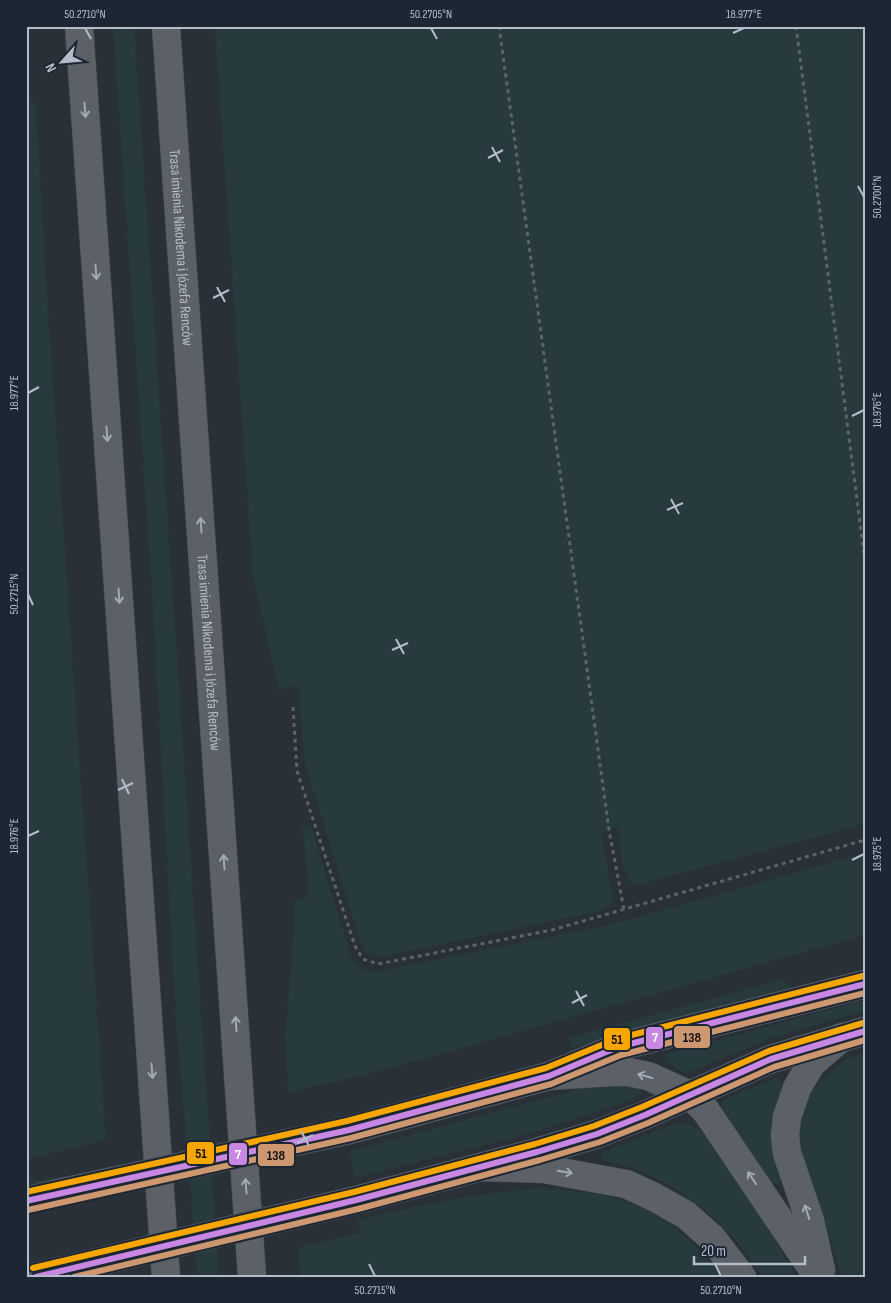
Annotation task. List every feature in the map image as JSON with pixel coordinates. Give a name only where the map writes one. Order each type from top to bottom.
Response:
[{"type":"main road","points":[[79,26],[166,1277]]},
{"type":"main road","name":"Trasa imienia Nikodema i Józefa Renców","points":[[166,26],[252,1277]]},
{"type":"main road","points":[[820,1277],[810,1221],[787,1153],[785,1135],[787,1117],[797,1088],[811,1064],[854,1034]]},
{"type":"main road","points":[[549,1076],[628,1072],[648,1076],[690,1094],[706,1111],[820,1277]]},
{"type":"main road","points":[[482,1167],[544,1169],[626,1184],[686,1215],[712,1238],[742,1277]]},
{"type":"main road","points":[[250,1235],[264,1277]]},
{"type":"street","points":[[26,1201],[349,1130],[549,1076],[618,1047],[865,984]]},
{"type":"street","points":[[47,1274],[356,1200],[597,1134],[645,1115],[771,1059],[854,1034]]},
{"type":"path","points":[[499,26],[609,830],[624,910]]},
{"type":"path","points":[[796,26],[865,562]]},
{"type":"path","points":[[292,707],[297,771],[355,946],[363,960],[378,964],[552,930],[865,840]]},
{"type":"green space","points":[[113,26],[134,26],[219,1277],[198,1277],[176,1020],[152,590]]},
{"type":"green space","points":[[215,26],[865,26],[865,824],[640,884],[632,884],[625,872],[618,827],[601,832],[613,899],[609,906],[600,911],[385,956],[372,954],[366,949],[359,937],[304,760],[299,686],[279,689],[253,577]]},
{"type":"green space","points":[[31,98],[35,104],[37,122],[46,282],[106,1140],[26,1161],[26,100]]},
{"type":"green space","points":[[310,823],[352,959],[362,969],[374,972],[609,925],[865,853],[865,935],[369,1074],[288,1092],[285,1035],[295,919],[294,901],[309,897],[303,829]]},
{"type":"green space","points":[[780,980],[794,988],[571,1048],[569,1038]]},
{"type":"green space","points":[[865,1000],[865,1011],[768,1039],[685,1074],[667,1062],[665,1058],[667,1054]]},
{"type":"green space","points":[[865,1052],[865,1277],[843,1277],[805,1165],[800,1131],[807,1100],[817,1085],[843,1062]]},
{"type":"green space","points":[[777,1077],[780,1080],[781,1089],[774,1113],[773,1139],[775,1155],[782,1179],[778,1184],[772,1184],[723,1110],[721,1104],[723,1100]]},
{"type":"green space","points":[[617,1082],[640,1087],[641,1091],[637,1097],[626,1102],[528,1134],[354,1178],[351,1151],[591,1086]]},
{"type":"green space","points":[[682,1123],[697,1128],[705,1135],[746,1194],[797,1277],[762,1277],[750,1259],[723,1227],[691,1199],[654,1177],[602,1160],[601,1157],[604,1152],[674,1124]]},
{"type":"green space","points":[[54,1177],[54,1184],[26,1191],[26,1182]]},
{"type":"green space","points":[[538,1189],[569,1190],[599,1194],[635,1205],[677,1230],[701,1252],[723,1277],[300,1277],[298,1247],[360,1233],[359,1220],[470,1196]]},
{"type":"transit line","name":"51","points":[[26,1192],[347,1121],[546,1068],[616,1039],[863,976]]},
{"type":"transit line","name":"7","points":[[26,1201],[349,1130],[549,1076],[618,1047],[865,984]]},
{"type":"transit line","name":"138","points":[[28,1210],[351,1138],[551,1084],[621,1055],[865,993]]},
{"type":"transit line","name":"51","points":[[33,1268],[354,1192],[535,1144],[594,1126],[642,1107],[769,1051],[863,1023]]},
{"type":"transit line","name":"7","points":[[36,1277],[356,1200],[537,1152],[597,1134],[645,1115],[771,1059],[865,1031]]},
{"type":"transit line","name":"138","points":[[74,1277],[358,1209],[540,1160],[600,1142],[648,1123],[774,1067],[865,1040]]}]
